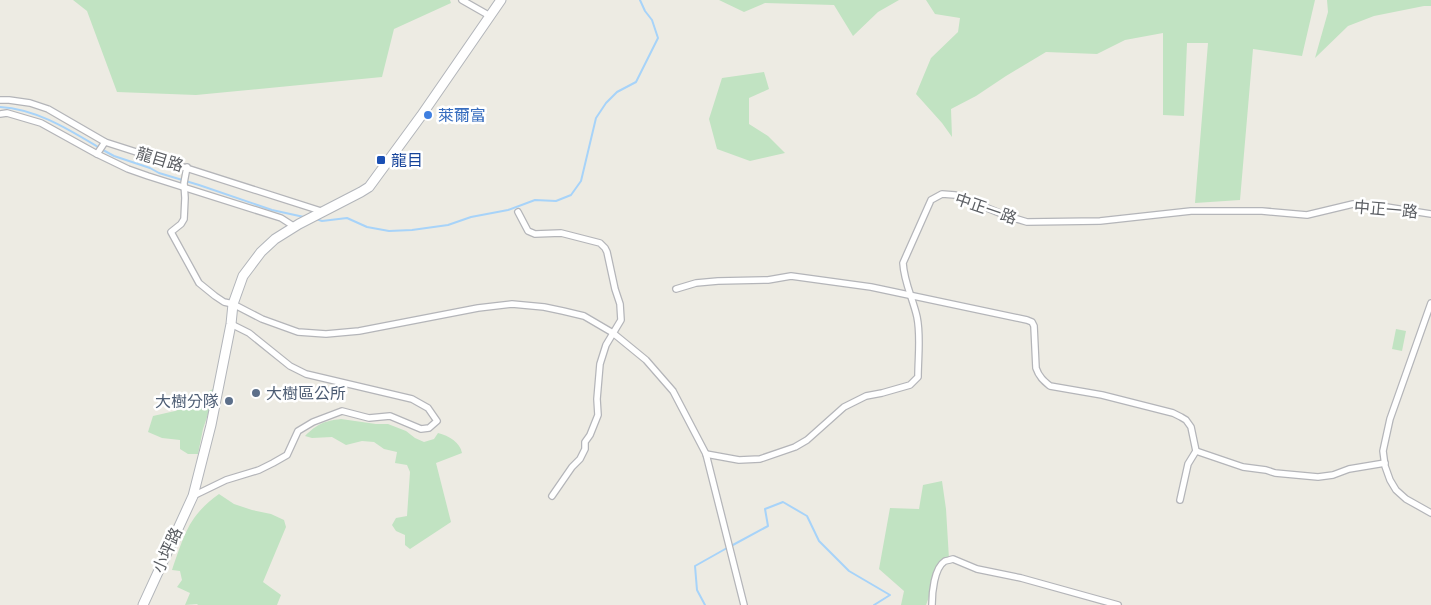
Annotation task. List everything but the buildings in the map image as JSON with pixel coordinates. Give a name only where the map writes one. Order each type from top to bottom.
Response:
[{"type":"street","points":[[462,0],[490,16]]},
{"type":"street","points":[[193,496],[210,425],[234,304],[243,276],[261,252],[275,239],[361,192],[368,186],[416,122],[501,0]]},
{"type":"street","name":"龍目路","points":[[0,100],[30,103],[48,109],[104,144],[325,212]]},
{"type":"street","points":[[7,112],[9,102]]},
{"type":"street","name":"龍目路","points":[[0,114],[7,112],[41,123],[134,171],[185,185],[281,218],[297,226]]},
{"type":"street","points":[[97,153],[104,144]]},
{"type":"street","points":[[185,185],[186,170]]},
{"type":"street","name":"龍目路","points":[[185,185],[184,219],[171,232],[199,284],[224,302],[234,304]]},
{"type":"street","name":"中正一路","points":[[706,454],[739,460],[760,459],[795,448],[807,440],[844,407],[866,396],[910,384],[918,376],[919,337],[917,318],[903,263],[931,200],[942,194],[955,195],[1026,222],[1100,221],[1191,211],[1262,211],[1307,214],[1353,204],[1431,214]]},
{"type":"street","points":[[518,212],[528,231],[535,234],[560,233],[600,243],[605,248],[620,304],[621,320],[606,345],[600,364],[597,399],[598,415],[580,459],[572,467],[552,496]]},
{"type":"street","points":[[676,289],[696,283],[768,280],[791,276],[871,287],[1017,316],[1032,322],[1034,326],[1036,368],[1038,374],[1050,386],[1102,395],[1173,413],[1186,420],[1191,427],[1196,452],[1188,464],[1180,500]]},
{"type":"street","points":[[1431,303],[1390,419],[1383,451],[1390,480],[1396,490],[1406,499],[1431,513]]},
{"type":"street","points":[[234,304],[262,319],[298,332],[326,334],[359,331],[478,308],[512,304],[544,306],[584,316],[613,333],[646,360],[673,391],[706,454],[744,605]]},
{"type":"street","points":[[193,496],[226,480],[259,470],[273,463],[287,454],[298,431],[313,422],[342,411],[369,418],[390,416],[421,429],[430,428],[436,421],[428,408],[412,399],[306,374],[290,366],[249,333],[231,324]]},
{"type":"street","points":[[1196,452],[1243,467],[1318,478],[1349,469],[1385,463]]},
{"type":"street","name":"小坪路","points":[[143,605],[193,496]]},
{"type":"street","points":[[932,605],[932,591],[941,565],[953,558],[977,569],[1021,578],[1118,605]]},
{"type":"green space","points":[[73,0],[450,0],[451,3],[394,29],[382,77],[196,95],[117,92],[87,11]]},
{"type":"green space","points":[[719,0],[899,0],[878,12],[853,36],[834,5],[765,3],[744,12]]},
{"type":"green space","points":[[926,0],[1315,0],[1302,56],[1253,49],[1240,200],[1195,203],[1208,43],[1187,43],[1184,116],[1163,115],[1163,33],[1125,40],[1097,54],[1046,52],[976,96],[951,109],[952,137],[916,94],[931,58],[958,32],[960,18],[935,14]]},
{"type":"green space","points":[[1327,0],[1431,0],[1431,6],[1374,16],[1348,26],[1315,58],[1328,12]]},
{"type":"green space","points":[[764,72],[769,89],[749,98],[749,124],[768,136],[785,153],[750,161],[717,149],[709,119],[722,78]]},
{"type":"green space","points":[[1396,329],[1406,331],[1402,351],[1392,349]]},
{"type":"green space","points":[[217,387],[203,429],[198,454],[188,454],[180,449],[180,440],[162,438],[148,432],[153,416],[191,405],[203,394]]},
{"type":"green space","points":[[341,419],[388,424],[406,431],[424,442],[434,439],[438,433],[456,443],[462,453],[436,463],[451,522],[410,549],[405,545],[405,535],[396,531],[392,525],[396,518],[407,516],[410,472],[407,465],[395,463],[397,452],[384,449],[374,442],[362,441],[346,445],[332,437],[312,438],[305,436],[321,424]]},
{"type":"green space","points":[[942,481],[949,559],[936,578],[926,605],[901,605],[904,591],[879,569],[890,508],[919,509],[923,485]]},
{"type":"green space","points":[[219,494],[234,504],[271,514],[284,520],[286,527],[263,582],[281,595],[277,605],[185,605],[190,593],[177,587],[182,580],[180,571],[172,570],[188,528],[200,510]]},
{"type":"waterway","points":[[316,219],[322,221],[347,218],[367,227],[389,231],[412,230],[448,225],[471,217],[508,210],[535,200],[556,201],[571,195],[581,181],[596,118],[606,103],[617,92],[636,82],[658,38],[652,20],[640,0]]},
{"type":"waterway","points":[[0,107],[39,116],[98,147]]},
{"type":"waterway","points":[[103,150],[159,173],[272,210],[304,217]]},
{"type":"waterway","points":[[731,546],[768,526],[765,509],[783,502],[807,516],[819,541],[849,571],[890,595],[874,605]]},
{"type":"waterway","points":[[705,605],[697,590],[695,566],[727,548]]},
{"type":"place","name":"萊爾富","points":[[428,115]]},
{"type":"place","name":"龍目","points":[[381,160]]},
{"type":"place","name":"大樹區公所","points":[[256,393]]},
{"type":"place","name":"大樹分隊","points":[[229,401]]}]
